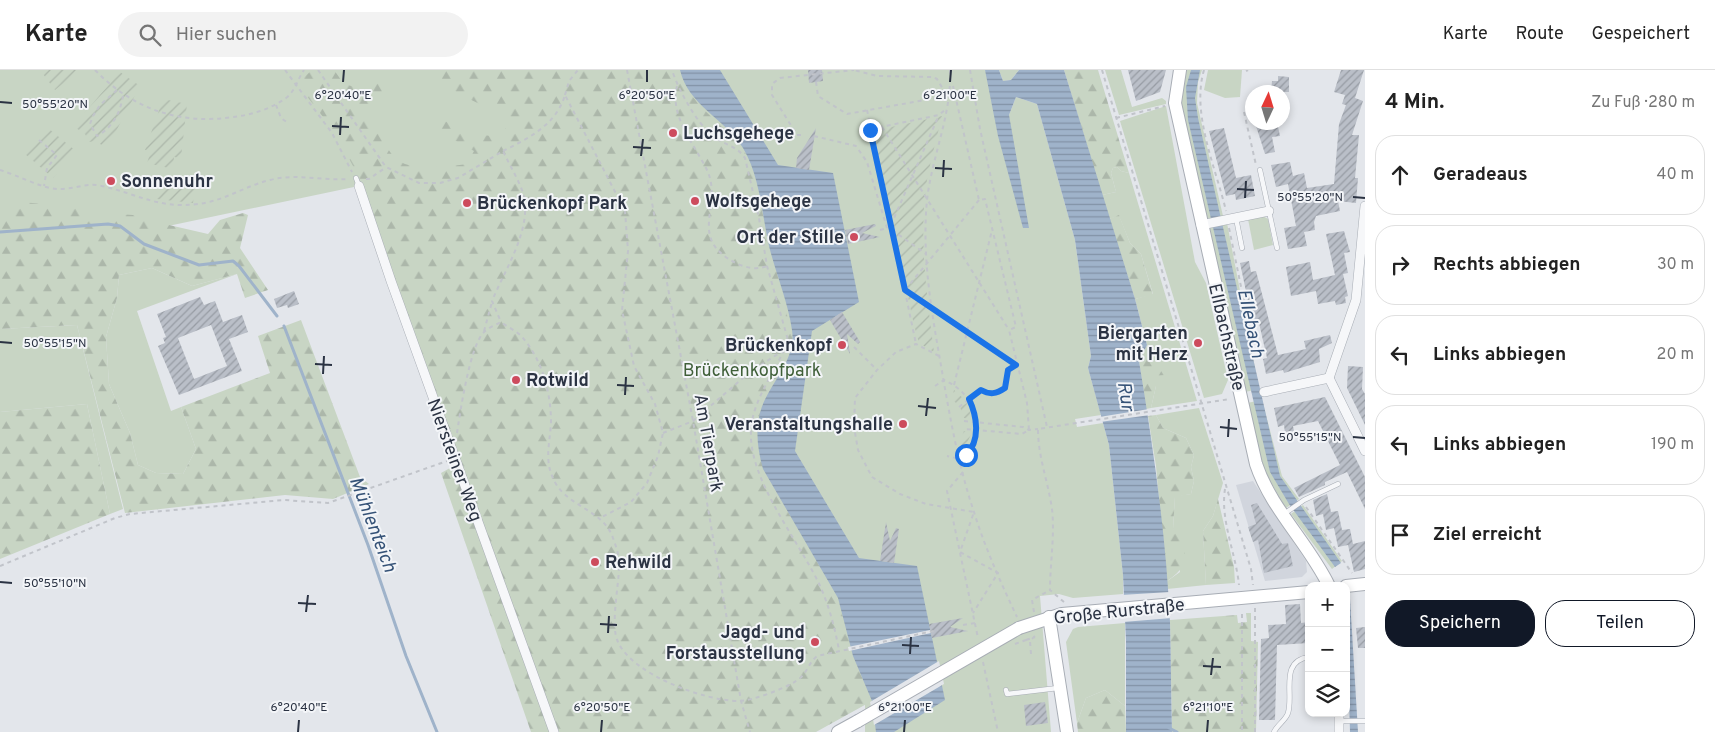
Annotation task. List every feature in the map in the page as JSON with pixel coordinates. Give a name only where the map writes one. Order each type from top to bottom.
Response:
[{"type":"main road","name":"Ellbachstraße","points":[[1180,70],[1175,103],[1260,474],[1292,509],[1327,582]]},
{"type":"main road","name":"Große Rurstraße","points":[[838,732],[1021,627],[1049,617],[1062,614],[1305,592]]},
{"type":"main road","points":[[1049,617],[1062,687],[1067,732]]},
{"type":"street","name":"Niersteiner Weg","points":[[357,182],[454,459],[554,732]]},
{"type":"street","points":[[1365,206],[1356,300],[1329,378],[1365,450]]},
{"type":"street","points":[[1204,224],[1269,210]]},
{"type":"street","points":[[1264,392],[1329,378]]},
{"type":"street","points":[[1339,717],[1339,732]]},
{"type":"lane","points":[[1260,170],[1277,248]]},
{"type":"lane","points":[[1229,219],[1242,248]]},
{"type":"lane","points":[[1292,509],[1302,501],[1338,484]]},
{"type":"lane","points":[[1274,732],[1288,714],[1290,670],[1296,663],[1305,658]]},
{"type":"lane","points":[[1006,690],[1007,694],[1062,687]]},
{"type":"lane","points":[[1339,717],[1349,721],[1364,721]]},
{"type":"path","points":[[95,70],[123,95],[155,111],[177,118],[215,120],[248,116],[276,105],[296,88],[304,70]]},
{"type":"path","points":[[285,70],[296,88],[332,132],[357,182]]},
{"type":"path","points":[[318,70],[386,167],[419,183],[440,183],[458,178],[538,133],[562,107],[570,81],[578,70]]},
{"type":"path","name":"Am Tierpark","points":[[627,70],[693,421],[741,701],[750,732]]},
{"type":"path","points":[[672,70],[677,86],[701,125],[714,138],[740,150],[745,158],[759,218],[767,266],[788,340],[755,410],[751,430],[752,448],[760,476],[821,588],[832,618],[839,650]]},
{"type":"path","points":[[801,135],[797,135],[772,95],[772,84],[780,78],[855,70],[877,76],[934,77],[937,78],[947,96]]},
{"type":"path","points":[[950,70],[947,108],[936,150],[927,200],[926,254],[931,307],[960,459],[974,512],[1021,627]]},
{"type":"path","points":[[970,70],[980,129],[1048,427]]},
{"type":"path","points":[[1102,70],[1251,569],[1255,598],[1255,732]]},
{"type":"path","points":[[1204,70],[1200,83],[1199,102],[1229,219],[1246,311]]},
{"type":"path","points":[[816,82],[818,96],[846,114],[947,96]]},
{"type":"path","points":[[677,86],[674,96],[679,115],[692,146],[707,171],[710,196],[710,235],[715,248],[725,258],[744,266],[755,268],[767,266]]},
{"type":"path","points":[[954,86],[979,200]]},
{"type":"path","points":[[117,90],[100,105],[93,116],[90,124],[97,136],[106,131],[114,122],[119,112],[123,95]]},
{"type":"path","points":[[565,95],[625,211],[628,251],[622,310],[634,366],[655,404],[663,433],[658,456],[647,483],[631,502],[600,518]]},
{"type":"path","points":[[1116,118],[1175,103]]},
{"type":"path","points":[[276,105],[282,118],[288,123]]},
{"type":"path","points":[[891,228],[939,115],[947,108]]},
{"type":"path","points":[[867,110],[916,344]]},
{"type":"path","points":[[1244,112],[1257,166],[1260,170]]},
{"type":"path","points":[[870,130],[939,115]]},
{"type":"path","points":[[882,128],[1009,330],[1027,403],[1030,430]]},
{"type":"path","points":[[814,136],[856,146],[867,162],[887,228]]},
{"type":"path","points":[[39,140],[57,155],[46,168],[44,186]]},
{"type":"path","points":[[448,442],[456,435],[467,380],[479,338],[484,331],[492,301],[510,264],[526,212],[523,191],[503,151]]},
{"type":"path","points":[[0,170],[44,186],[60,189],[100,185],[151,202],[197,205],[220,200],[269,180],[296,176],[357,182],[369,179],[386,167]]},
{"type":"path","points":[[979,200],[984,199],[1016,328],[1009,330]]},
{"type":"path","points":[[905,290],[979,200]]},
{"type":"path","points":[[880,230],[891,228],[926,254]]},
{"type":"path","points":[[954,385],[992,228]]},
{"type":"path","points":[[850,235],[855,235]]},
{"type":"path","points":[[905,290],[1017,365]]},
{"type":"path","points":[[492,301],[501,322],[522,337],[538,362],[547,389],[551,422],[546,457],[556,484],[577,505],[600,518],[612,535],[620,565],[615,609],[617,641],[635,665],[667,681],[702,695],[741,701],[796,682],[804,674],[810,661],[817,656],[938,630]]},
{"type":"path","points":[[484,331],[501,322]]},
{"type":"path","points":[[940,356],[916,344],[896,352],[877,370],[855,398],[854,427],[858,450],[872,477],[900,494],[926,504],[974,512]]},
{"type":"path","points":[[854,347],[877,370]]},
{"type":"path","points":[[663,433],[693,421],[750,372],[784,350]]},
{"type":"path","points":[[959,407],[981,390],[988,394],[998,393],[1005,388],[1008,370],[1017,365]]},
{"type":"path","points":[[944,380],[954,385],[969,399],[976,413],[976,430],[970,451],[960,459]]},
{"type":"path","points":[[935,386],[944,380]]},
{"type":"path","points":[[964,429],[1022,434],[1030,430],[1241,397]]},
{"type":"path","points":[[964,421],[1023,427],[1030,430]]},
{"type":"path","points":[[1038,429],[1039,451],[1052,509],[1050,590]]},
{"type":"path","points":[[947,456],[960,459]]},
{"type":"path","points":[[0,566],[115,518],[130,514],[284,500],[328,503],[454,459]]},
{"type":"path","points":[[964,472],[947,492],[979,641]]},
{"type":"path","points":[[1226,486],[1223,504],[1237,564],[1239,586]]},
{"type":"path","points":[[1302,501],[1351,571],[1355,585]]},
{"type":"path","points":[[960,552],[974,512]]},
{"type":"path","points":[[960,552],[998,573]]},
{"type":"path","points":[[973,614],[998,573]]},
{"type":"path","points":[[1050,590],[1060,598]]},
{"type":"path","points":[[1035,622],[1032,600],[1050,590]]},
{"type":"path","points":[[1242,614],[1242,732]]},
{"type":"path","points":[[964,625],[975,623]]},
{"type":"path","points":[[1026,640],[1037,636]]},
{"type":"path","points":[[1030,644],[1031,654]]},
{"type":"path","points":[[982,659],[998,732]]},
{"type":"shaded area","points":[[1253,481],[1306,561],[1307,572],[1302,577],[1265,581],[1236,485]]},
{"type":"green space","name":"Brückenkopfpark","points":[[0,70],[985,70],[1009,115],[1016,97],[1037,104],[1075,240],[1091,356],[1088,368],[1101,415],[1075,419],[1077,427],[1103,423],[1109,445],[1123,575],[1123,594],[1073,598],[1059,594],[1040,596],[1051,732],[865,732],[865,693],[373,183],[130,234],[0,241]]},
{"type":"green space","points":[[40,70],[80,70],[55,90]]},
{"type":"green space","points":[[312,70],[334,70],[344,84],[355,87],[377,81],[385,94],[369,114],[387,148],[401,162],[419,167],[429,167],[467,164],[474,151],[445,135],[437,127],[445,121],[475,135],[498,136],[509,125],[494,111],[457,93],[432,70],[680,70],[689,92],[742,147],[751,165],[793,340],[791,351],[769,393],[763,469],[838,598],[853,656],[872,701],[816,732],[531,732],[441,473],[459,463],[358,175],[334,131],[299,86],[300,81]]},
{"type":"green space","points":[[999,70],[1019,70],[1011,80],[1003,81]]},
{"type":"green space","points":[[1064,70],[1098,70],[1129,173],[1121,171],[1117,167],[1113,168],[1111,173],[1116,192],[1102,195]]},
{"type":"green space","points":[[1105,70],[1121,70],[1132,107],[1162,98],[1166,101],[1166,104],[1119,115]]},
{"type":"green space","points":[[1185,70],[1202,70],[1198,82],[1197,103],[1223,216],[1205,220],[1180,102]]},
{"type":"green space","points":[[1208,70],[1242,70],[1240,97],[1225,98],[1204,90]]},
{"type":"green space","points":[[120,72],[140,86],[107,148],[95,141],[89,142],[85,134],[73,126]]},
{"type":"green space","points":[[163,99],[187,104],[181,158],[174,157],[173,169],[147,163],[151,151],[145,150]]},
{"type":"green space","points":[[1166,106],[1195,262],[1206,283],[1228,380],[1222,394],[1204,398],[1120,121]]},
{"type":"green space","points":[[942,116],[927,180],[923,223],[924,266],[934,352],[919,343],[914,325],[873,131]]},
{"type":"green space","points":[[48,128],[76,151],[53,178],[25,154]]},
{"type":"green space","points":[[1117,167],[1121,171],[1129,173],[1197,401],[1151,408],[1156,386],[1150,387],[1147,376],[1162,351],[1147,345],[1135,299],[1153,294],[1141,254],[1130,243],[1119,216],[1109,219],[1102,195],[1116,192],[1111,173],[1113,168]]},
{"type":"green space","points":[[159,177],[196,181],[193,203],[157,199]]},
{"type":"green space","points":[[22,202],[83,208],[91,221],[108,221],[116,214],[133,215],[208,234],[220,220],[243,213],[248,215],[240,248],[268,290],[245,298],[237,274],[192,286],[152,268],[119,275],[117,298],[106,337],[109,384],[130,433],[138,465],[156,473],[183,474],[196,449],[181,407],[270,373],[258,336],[301,320],[360,477],[369,484],[333,499],[285,495],[125,513],[77,325],[0,329],[0,216],[7,205]]},
{"type":"green space","points":[[1119,215],[1130,243],[1141,254],[1153,295],[1135,299],[1109,219]]},
{"type":"green space","points":[[1263,216],[1268,219],[1273,245],[1254,250],[1248,219]]},
{"type":"green space","points":[[1227,223],[1259,389],[1245,392],[1207,228]]},
{"type":"green space","points":[[152,268],[192,286],[237,274],[137,311],[171,411],[181,407],[196,449],[183,474],[156,473],[138,465],[130,433],[109,384],[106,337],[117,298],[119,275]]},
{"type":"green space","points":[[77,325],[123,509],[110,514],[87,404],[0,412],[0,329]]},
{"type":"green space","points":[[1147,345],[1162,351],[1170,360],[1169,369],[1165,375],[1148,376],[1150,386],[1156,386],[1151,408],[1146,409],[1139,361]]},
{"type":"green space","points":[[954,390],[965,400],[958,405],[952,399]]},
{"type":"green space","points":[[1262,400],[1282,476],[1299,499],[1286,508],[1263,469],[1247,403]]},
{"type":"green space","points":[[967,403],[972,419],[964,418],[960,407]]},
{"type":"green space","points":[[87,404],[110,514],[0,559],[0,412]]},
{"type":"green space","points":[[1199,408],[1223,483],[1213,516],[1203,531],[1206,585],[1167,589],[1166,582],[1180,572],[1173,529],[1175,496],[1191,494],[1194,481],[1191,467],[1194,455],[1186,438],[1163,428],[1156,415]]},
{"type":"green space","points":[[1156,415],[1163,428],[1186,438],[1194,455],[1191,467],[1194,481],[1191,494],[1175,497],[1173,529],[1183,535],[1184,562],[1178,572],[1166,582],[1156,466],[1148,416]]},
{"type":"green space","points":[[964,431],[972,432],[963,452],[959,443]]},
{"type":"green space","points":[[1218,499],[1234,567],[1235,583],[1206,585],[1203,531],[1213,516]]},
{"type":"green space","points":[[1303,505],[1342,561],[1332,569],[1291,514]]},
{"type":"green space","points":[[1246,613],[1251,613],[1251,641],[1258,642],[1256,732],[1172,732],[1170,620],[1237,615],[1238,623],[1247,622]]},
{"type":"green space","points":[[1125,623],[1125,706],[1105,690],[1086,698],[1077,723],[1066,642],[1073,629],[1078,627]]},
{"type":"green space","points":[[1105,690],[1125,706],[1126,732],[1078,732],[1077,723],[1086,698]]},
{"type":"water","points":[[680,70],[720,70],[778,165],[833,173],[859,302],[812,331],[795,451],[859,558],[917,566],[945,700],[894,732],[876,732],[872,701],[853,656],[838,598],[763,469],[758,441],[758,420],[764,403],[790,352],[792,330],[790,320],[769,246],[760,196],[749,159],[727,128],[691,93],[684,82]]},
{"type":"water","name":"Rur","points":[[985,70],[999,70],[1003,81],[1011,80],[1019,70],[1064,70],[1135,299],[1147,345],[1139,361],[1154,458],[1168,589],[1172,732],[1126,732],[1126,641],[1123,575],[1109,445],[1088,368],[1091,356],[1075,240],[1037,104],[1016,97],[1009,115],[1029,228],[1023,228],[998,136]]},
{"type":"water","points":[[1191,70],[1200,70],[1195,98],[1198,118],[1280,476],[1341,563],[1335,567],[1289,504],[1270,472],[1188,120],[1186,87]]},
{"type":"water","points":[[1350,599],[1358,732],[1350,732],[1350,717]]},
{"type":"pier","points":[[1149,409],[1150,415],[1100,422],[1099,417]]},
{"type":"pier","points":[[1170,592],[1172,618],[1123,622],[1121,595]]},
{"type":"pier","points":[[930,630],[931,633],[849,651],[848,647]]},
{"type":"pier","points":[[939,661],[944,684],[874,725],[870,702]]},
{"type":"building","points":[[808,70],[822,70],[823,81],[809,83]]},
{"type":"building","points":[[1128,70],[1166,70],[1160,92],[1136,101]]},
{"type":"building","points":[[1341,70],[1364,70],[1355,98],[1363,101],[1352,135],[1359,135],[1355,178],[1358,178],[1356,203],[1338,201],[1340,211],[1316,216],[1314,222],[1315,230],[1304,232],[1307,246],[1288,249],[1284,228],[1296,226],[1288,184],[1276,187],[1271,165],[1290,162],[1293,176],[1304,173],[1307,188],[1334,184],[1339,124],[1346,105],[1342,104],[1345,95],[1334,92]]},
{"type":"building","points":[[1278,76],[1289,77],[1289,85],[1272,85],[1272,81],[1278,81]]},
{"type":"building","points":[[816,128],[809,170],[796,168],[797,158]]},
{"type":"building","points":[[1224,128],[1236,178],[1251,175],[1255,196],[1236,200],[1235,194],[1226,196],[1209,131]]},
{"type":"building","points":[[1257,130],[1279,130],[1280,136],[1272,137],[1275,152],[1265,154]]},
{"type":"building","points":[[875,224],[876,226],[862,233],[880,237],[848,244],[845,230]]},
{"type":"building","points":[[1344,231],[1350,252],[1344,253],[1348,273],[1343,274],[1348,296],[1345,297],[1346,303],[1336,305],[1335,301],[1318,304],[1316,291],[1291,296],[1286,267],[1310,262],[1313,280],[1335,275],[1326,234]]},
{"type":"building","points":[[1249,261],[1251,272],[1256,271],[1278,355],[1306,349],[1304,341],[1330,335],[1332,343],[1319,349],[1320,362],[1284,373],[1283,370],[1266,374],[1263,359],[1267,358],[1259,323],[1247,326],[1245,316],[1251,315],[1240,263]]},
{"type":"building","points":[[294,291],[299,304],[288,308],[287,305],[277,308],[274,299]]},
{"type":"building","points":[[200,297],[204,305],[215,301],[223,322],[242,315],[248,332],[229,339],[242,371],[179,395],[158,346],[165,343],[163,338],[166,337],[157,314]],"holes":[[[211,325],[227,366],[194,379],[178,338]]]},
{"type":"building","points":[[842,312],[860,342],[858,344],[847,334],[850,354],[830,320]]},
{"type":"building","points":[[1348,366],[1363,367],[1362,389],[1365,394],[1365,425],[1347,388]]},
{"type":"building","points":[[1325,397],[1365,477],[1365,509],[1347,472],[1299,497],[1294,488],[1340,465],[1318,421],[1293,426],[1294,431],[1285,433],[1284,425],[1278,427],[1274,408]]},
{"type":"building","points":[[1327,494],[1331,512],[1338,511],[1342,530],[1350,529],[1353,544],[1365,541],[1365,569],[1354,572],[1348,545],[1338,547],[1334,528],[1326,530],[1323,514],[1316,516],[1313,500]]},
{"type":"building","points":[[1257,503],[1282,544],[1288,543],[1293,566],[1264,573],[1258,540],[1253,542],[1248,527],[1256,524],[1251,505]]},
{"type":"building","points":[[886,522],[890,541],[896,528],[899,529],[894,563],[880,561]]},
{"type":"building","points":[[1300,604],[1301,623],[1305,622],[1305,643],[1277,645],[1275,720],[1259,720],[1261,639],[1269,638],[1268,625],[1286,624],[1285,605]]},
{"type":"building","points":[[963,618],[950,627],[968,631],[932,638],[929,624]]},
{"type":"building","points":[[1365,627],[1365,648],[1358,648],[1356,628]]},
{"type":"building","points":[[1045,702],[1048,723],[1026,726],[1024,705]]},
{"type":"waterway","name":"Mühlenteich","points":[[0,232],[108,224],[120,226],[144,244],[199,265],[233,261],[239,266],[277,316]]},
{"type":"waterway","name":"Mühlenteich","points":[[284,326],[368,545],[406,656],[437,732]]},
{"type":"waterway","points":[[1169,728],[1177,732]]},
{"type":"place","name":"Luchsgehege","points":[[673,133]]},
{"type":"place","name":"Sonnenuhr","points":[[111,181]]},
{"type":"place","name":"Wolfsgehege","points":[[695,201]]},
{"type":"place","name":"Brückenkopf Park","points":[[467,203]]},
{"type":"place","name":"Ort der Stille","points":[[854,237]]},
{"type":"place","name":"Biergarten mit Herz","points":[[1198,343]]},
{"type":"place","name":"Brückenkopf","points":[[842,345]]},
{"type":"place","name":"Rotwild","points":[[516,380]]},
{"type":"place","name":"Veranstaltungshalle","points":[[903,424]]},
{"type":"place","name":"Rehwild","points":[[595,562]]},
{"type":"place","name":"Jagd- und Forstausstellung","points":[[815,642]]},
{"type":"route","points":[[870,130],[905,290],[1016,365],[1008,370],[1008,380],[1005,388],[998,393],[988,394],[981,390],[969,399],[976,413],[976,430],[970,451],[966,455]]},
{"type":"water label","name":"Ellebach","points":[[1252,323]]}]
